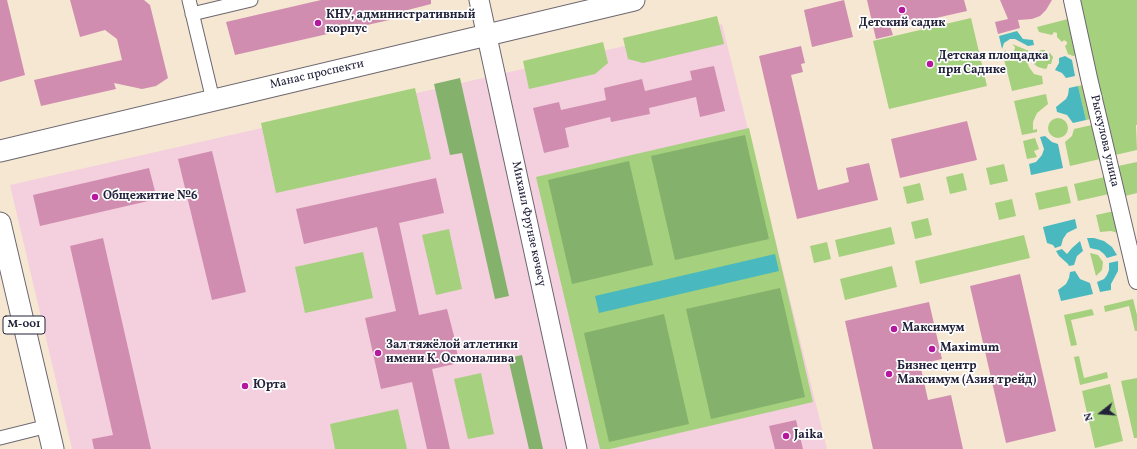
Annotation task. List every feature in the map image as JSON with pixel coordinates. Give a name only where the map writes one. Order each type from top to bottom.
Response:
[{"type":"main road","name":"Михаил Фрунзе көчөсү","points":[[479,0],[577,449]]},
{"type":"main road","name":"Манас проспекти","points":[[0,151],[634,0]]},
{"type":"main road","name":"М-001","points":[[0,223],[53,449]]},
{"type":"street","points":[[188,0],[213,100]]},
{"type":"street","points":[[192,14],[251,0]]},
{"type":"street","name":"Рыскулова улица","points":[[1072,0],[1137,281]]},
{"type":"street","points":[[0,438],[48,426]]},
{"type":"shaded area","points":[[722,24],[827,449],[72,449],[10,185]]},
{"type":"green space","points":[[1080,0],[1137,0],[1137,150],[1115,155]]},
{"type":"green space","points":[[717,16],[724,44],[643,63],[628,59],[623,38]]},
{"type":"green space","name":"Детская площадка при Садике","points":[[971,18],[987,86],[889,109],[873,41]]},
{"type":"green space","points":[[1068,19],[1076,55],[1073,56],[1068,54],[1065,46],[1067,42],[1064,40],[1062,42],[1057,37],[1057,33],[1054,32],[1052,35],[1039,32],[1037,27]]},
{"type":"green space","points":[[603,42],[608,63],[595,74],[529,89],[523,61]]},
{"type":"green space","points":[[1012,44],[1029,51],[1026,59],[1029,67],[1034,74],[1042,76],[1043,84],[1012,91],[1003,55],[1005,50],[1008,54],[1014,52],[1015,47]]},
{"type":"green space","points":[[1041,50],[1045,50],[1047,54],[1050,53],[1053,57],[1051,64],[1048,64],[1047,68],[1045,69],[1034,64],[1037,61],[1033,57]]},
{"type":"green space","points":[[460,78],[509,296],[495,299],[462,153],[450,155],[434,84]]},
{"type":"green space","points":[[1083,85],[1091,119],[1086,120],[1078,86]]},
{"type":"green space","points":[[415,88],[431,159],[276,193],[261,123]]},
{"type":"green space","points":[[1046,94],[1048,104],[1037,113],[1033,122],[1033,130],[1037,129],[1037,132],[1022,135],[1014,101]]},
{"type":"green space","points":[[1058,118],[1065,121],[1068,128],[1065,135],[1058,138],[1051,135],[1048,128],[1051,121]]},
{"type":"green space","points":[[1092,125],[1100,159],[1070,166],[1065,142],[1072,136],[1074,129]]},
{"type":"green space","points":[[749,128],[813,402],[610,449],[600,449],[536,177]]},
{"type":"green space","points":[[745,135],[769,239],[675,260],[651,156]]},
{"type":"green space","points":[[1035,138],[1039,149],[1034,151],[1037,157],[1027,159],[1023,141]]},
{"type":"green space","points":[[629,161],[653,265],[572,284],[548,180]]},
{"type":"green space","points":[[1137,162],[1137,193],[1125,196],[1118,166]]},
{"type":"green space","points":[[1004,164],[1008,181],[990,185],[986,168]]},
{"type":"green space","points":[[963,173],[967,190],[950,194],[946,177]]},
{"type":"green space","points":[[1105,177],[1109,194],[1078,201],[1074,184]]},
{"type":"green space","points":[[920,183],[924,200],[907,204],[903,187]]},
{"type":"green space","points":[[1067,186],[1071,203],[1039,210],[1035,193]]},
{"type":"green space","points":[[1012,199],[1016,216],[999,220],[995,203]]},
{"type":"green space","points":[[1119,210],[1125,235],[1111,231],[1100,232],[1096,215]]},
{"type":"green space","points":[[928,218],[932,235],[915,239],[911,222]]},
{"type":"green space","points":[[891,227],[895,244],[839,257],[835,240]]},
{"type":"green space","points":[[449,229],[462,289],[436,295],[422,235]]},
{"type":"green space","points":[[1024,235],[1030,258],[920,284],[915,261]]},
{"type":"green space","points":[[827,242],[831,259],[814,263],[810,246]]},
{"type":"green space","points":[[363,252],[373,298],[305,313],[295,267]]},
{"type":"green space","points":[[1090,253],[1098,255],[1103,262],[1102,270],[1096,276]]},
{"type":"green space","points":[[892,266],[897,287],[845,300],[840,279]]},
{"type":"green space","points":[[780,288],[805,397],[711,419],[686,309]]},
{"type":"green space","points":[[1133,299],[1137,315],[1137,331],[1135,331],[1129,306],[1105,312],[1104,306]]},
{"type":"green space","points":[[1092,309],[1094,315],[1071,320],[1077,345],[1071,346],[1064,315]]},
{"type":"green space","points":[[664,314],[689,424],[609,442],[584,333]]},
{"type":"green space","points":[[522,355],[543,449],[529,449],[508,358]]},
{"type":"green space","points":[[1079,356],[1084,378],[1107,372],[1108,378],[1080,385],[1074,357]]},
{"type":"green space","points":[[481,373],[494,434],[468,439],[454,379]]},
{"type":"green space","points":[[1137,378],[1137,438],[1134,438],[1121,381]]},
{"type":"green space","points":[[1110,384],[1123,441],[1095,448],[1082,391]]},
{"type":"green space","points":[[398,409],[407,449],[335,449],[330,424]]},
{"type":"water","points":[[1017,31],[1023,39],[1033,40],[1034,45],[1028,46],[1015,39],[1010,39],[1004,43],[1002,49],[999,36]]},
{"type":"water","points":[[1065,56],[1072,60],[1075,76],[1066,78],[1062,73],[1055,70],[1059,63],[1059,58]]},
{"type":"water","points":[[1078,86],[1086,120],[1073,123],[1067,115],[1057,112],[1056,107],[1066,99],[1069,88]]},
{"type":"water","points":[[1045,136],[1052,142],[1058,144],[1063,168],[1031,175],[1029,164],[1036,162],[1042,155],[1044,149],[1040,137]]},
{"type":"water","points":[[1075,219],[1077,228],[1067,233],[1061,246],[1055,248],[1053,245],[1047,243],[1043,227]]},
{"type":"water","points":[[1087,238],[1094,238],[1104,241],[1112,247],[1117,255],[1107,258],[1099,250],[1090,248]]},
{"type":"water","points":[[1080,241],[1083,251],[1077,256],[1074,265],[1069,266],[1056,251],[1062,249],[1067,254]]},
{"type":"water","points":[[775,254],[779,271],[599,313],[595,296]]},
{"type":"water","points":[[1118,261],[1118,271],[1111,284],[1111,290],[1100,292],[1097,282],[1104,279],[1107,275],[1109,263]]},
{"type":"water","points":[[1075,271],[1080,279],[1090,283],[1093,294],[1061,301],[1058,290],[1066,284],[1070,272]]},
{"type":"building","points":[[0,0],[7,0],[25,75],[0,82]]},
{"type":"building","points":[[70,0],[144,0],[150,5],[168,78],[156,86],[142,89],[114,83],[116,89],[41,106],[34,80],[122,60],[117,39],[105,30],[80,37]]},
{"type":"building","points":[[321,0],[431,0],[431,4],[396,13],[398,18],[235,55],[226,22]]},
{"type":"building","points":[[844,0],[853,37],[812,47],[804,10]]},
{"type":"building","name":"Детский садик","points":[[867,0],[964,0],[967,11],[936,18],[938,25],[921,29],[919,20],[890,26],[893,35],[876,39]]},
{"type":"building","points":[[1000,0],[1052,0],[1040,16],[1032,19],[1018,20],[1020,28],[998,34],[995,22],[1008,19]]},
{"type":"building","points":[[801,46],[805,63],[801,64],[803,72],[791,75],[818,190],[849,182],[846,168],[869,163],[878,200],[797,219],[759,56]]},
{"type":"building","points":[[714,66],[725,111],[700,117],[696,97],[649,108],[650,114],[611,122],[610,117],[565,128],[569,147],[544,153],[533,108],[559,102],[561,110],[606,100],[604,88],[642,79],[645,91],[692,80],[690,71]]},
{"type":"building","points":[[967,121],[977,160],[900,178],[891,139]]},
{"type":"building","points":[[212,151],[246,292],[212,300],[178,159]]},
{"type":"building","name":"Общежитие №6","points":[[149,168],[157,199],[40,226],[33,195]]},
{"type":"building","points":[[436,178],[444,213],[399,223],[419,315],[447,309],[454,336],[459,363],[432,369],[450,449],[427,449],[412,382],[381,389],[365,318],[396,311],[377,227],[304,244],[296,209]]},
{"type":"building","points":[[103,238],[151,449],[94,449],[92,439],[113,435],[70,246]]},
{"type":"building","points":[[1020,274],[1056,431],[1006,443],[970,286]]},
{"type":"building","name":"Бизнес центр Максимум (Азия трейд)","points":[[929,302],[942,359],[920,364],[928,400],[951,395],[963,449],[873,449],[845,321]]},
{"type":"building","name":"Jaika","points":[[796,420],[803,449],[775,449],[769,426]]},
{"type":"place","name":"Детский садик","points":[[902,10]]},
{"type":"place","name":"КНУ, административный корпус","points":[[318,23]]},
{"type":"place","name":"Детская площадка при Садике","points":[[930,64]]},
{"type":"place","name":"Общежитие №6","points":[[95,197]]},
{"type":"place","name":"Максимум","points":[[894,329]]},
{"type":"place","name":"Maximum","points":[[932,349]]},
{"type":"place","name":"Зал тяжёлой атлетики имени К. Осмоналива","points":[[378,353]]},
{"type":"place","name":"Бизнес центр Максимум (Азия трейд)","points":[[889,374]]},
{"type":"place","name":"Юрта","points":[[245,386]]},
{"type":"place","name":"Jaika","points":[[786,436]]}]
